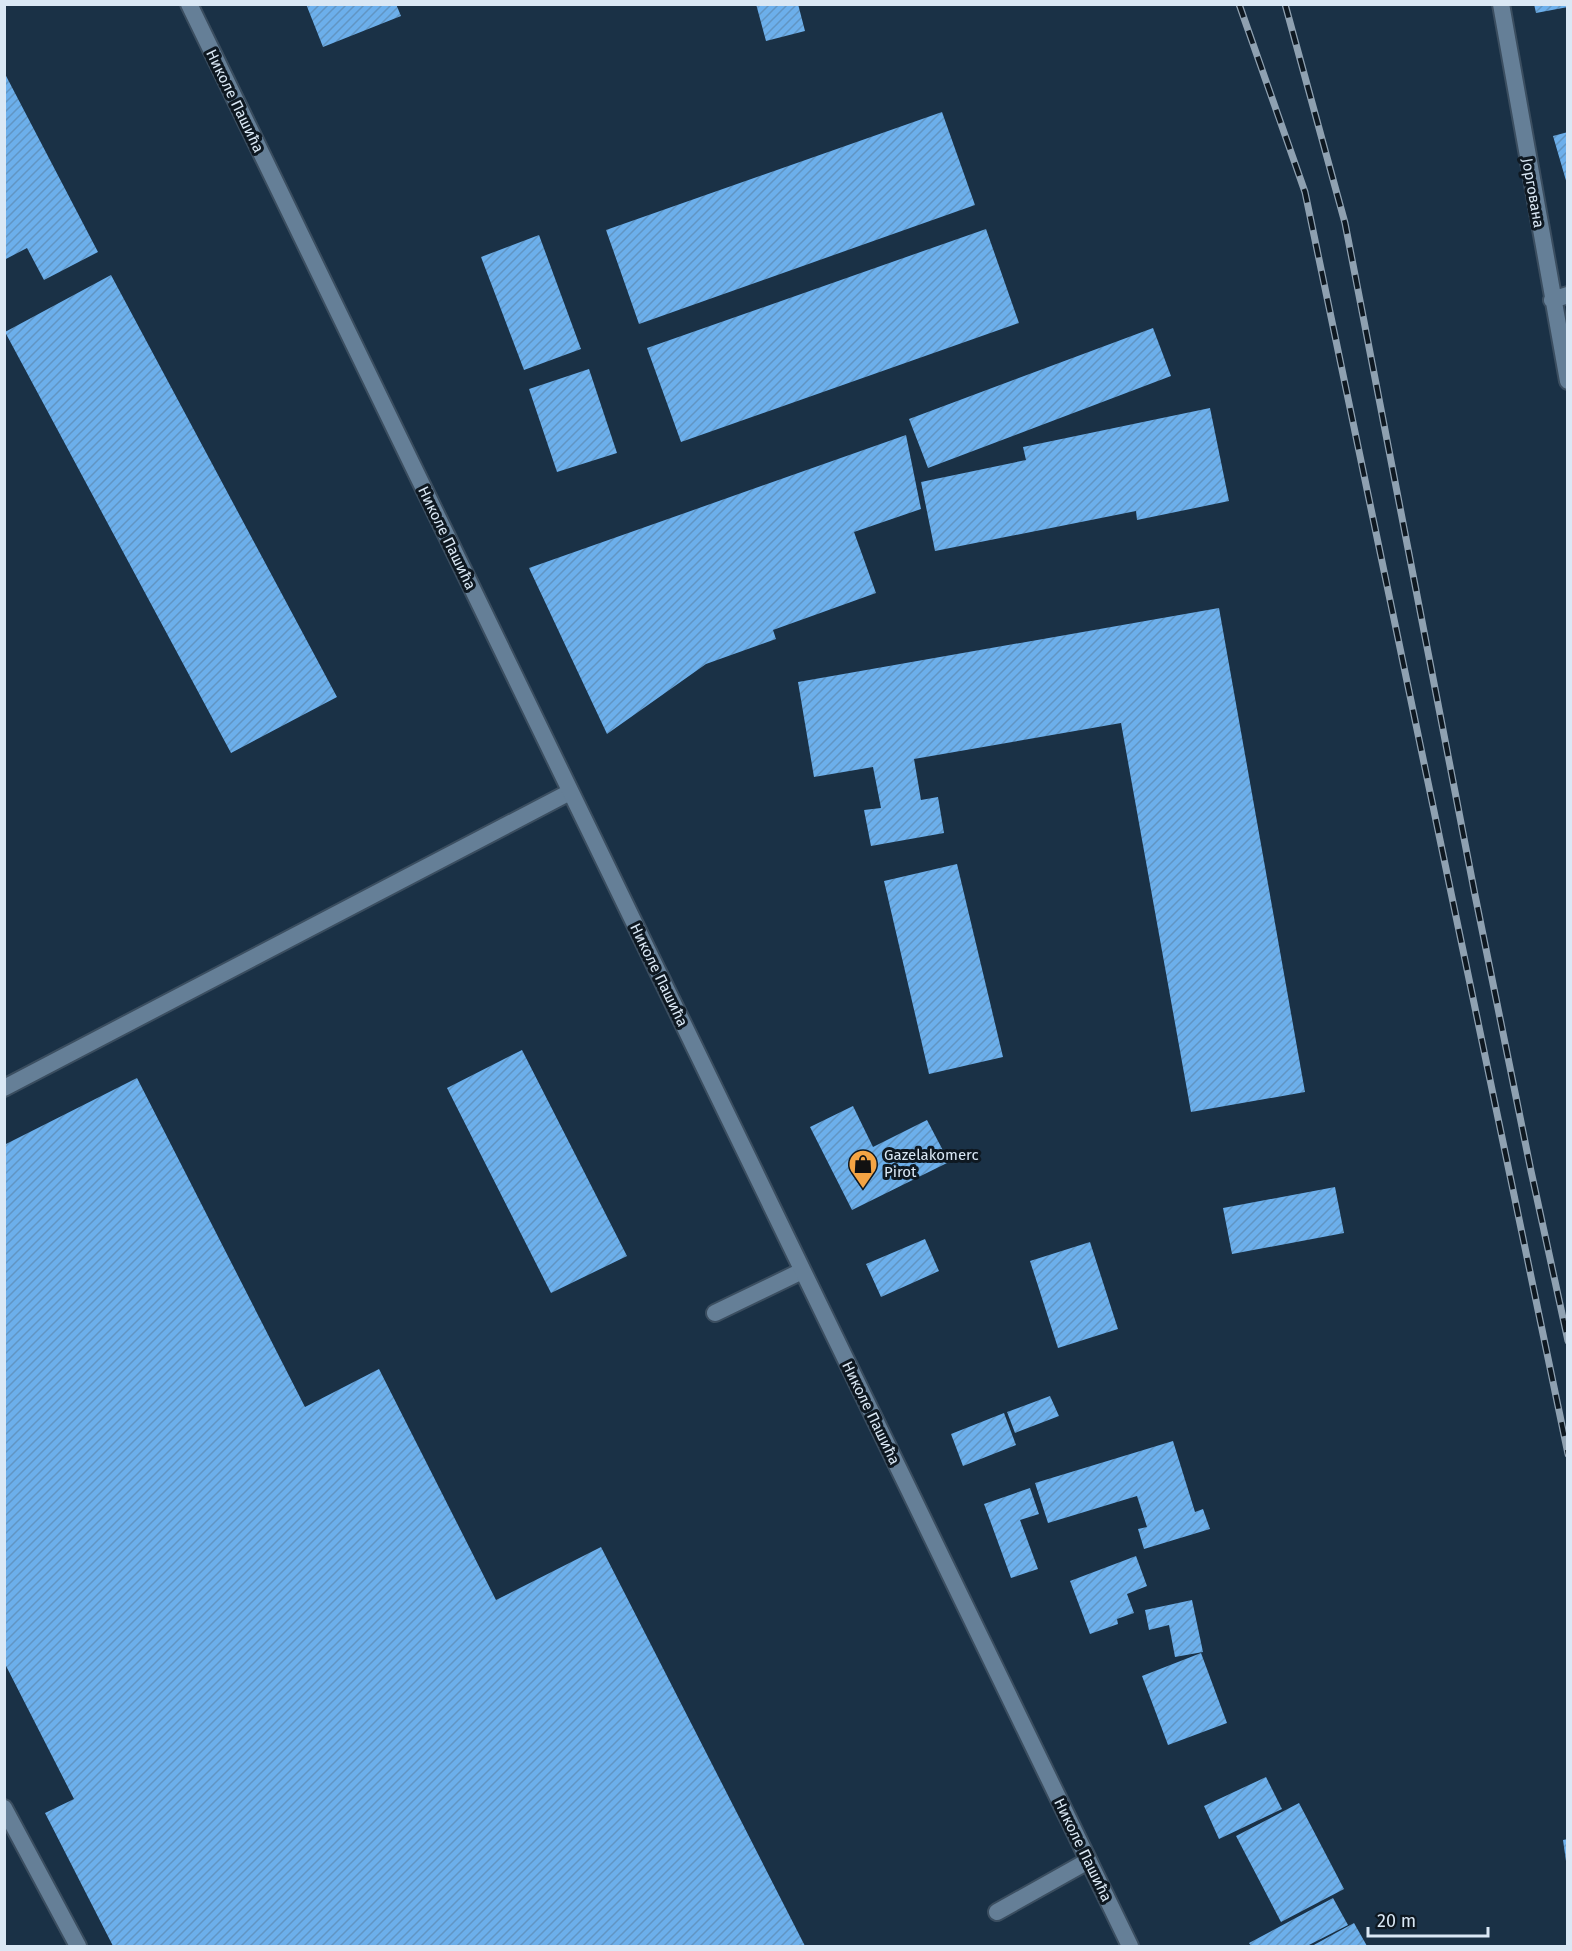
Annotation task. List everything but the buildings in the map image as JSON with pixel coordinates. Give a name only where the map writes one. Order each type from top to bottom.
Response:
[{"type":"main road","name":"Николе Пашића","points":[[189,4],[1130,1947]]},
{"type":"main road","name":"Јоргована","points":[[1501,4],[1560,298],[1568,381]]},
{"type":"main road","points":[[4,1088],[570,792]]},
{"type":"main road","points":[[715,1313],[802,1270]]},
{"type":"main road","points":[[4,1809],[78,1947]]},
{"type":"main road","points":[[997,1912],[1088,1861]]},
{"type":"railway","points":[[1239,4],[1305,192],[1568,1454]]},
{"type":"railway","points":[[1285,4],[1345,223],[1475,895],[1568,1341]]},
{"type":"place","name":"Gazelakomerc Pirot","points":[[863,1190]]}]
